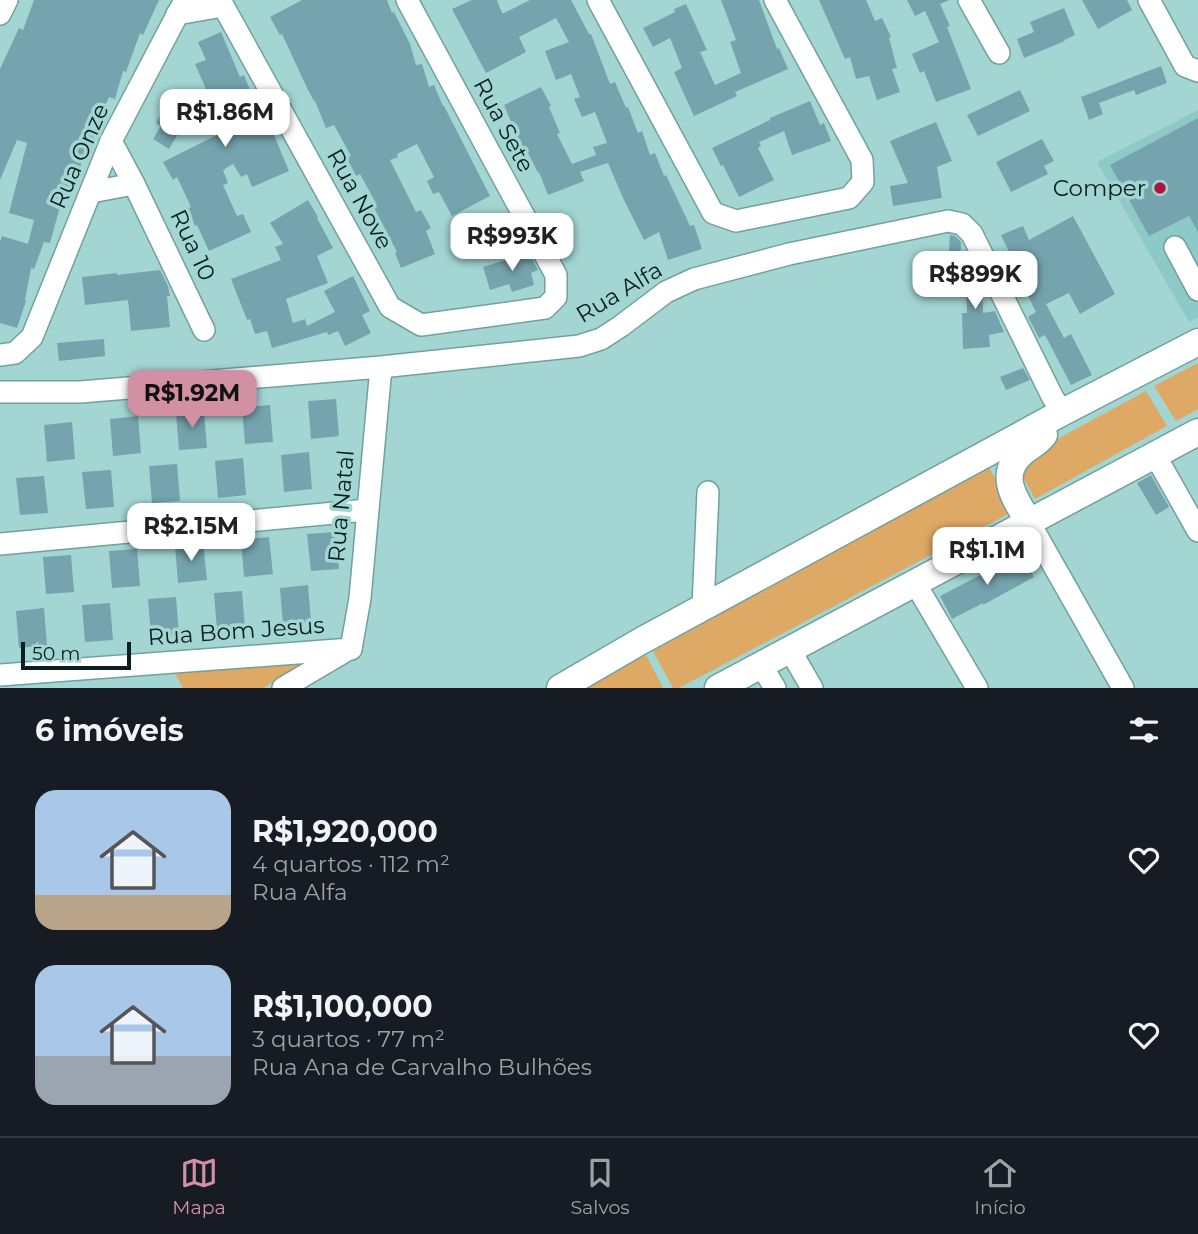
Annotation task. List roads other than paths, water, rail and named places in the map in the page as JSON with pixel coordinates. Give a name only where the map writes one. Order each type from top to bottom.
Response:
[{"type":"main road","points":[[560,688],[703,607],[1198,342]]},
{"type":"main road","points":[[1029,522],[1014,497],[1009,481],[1011,466],[1021,454],[1041,439],[1063,412]]},
{"type":"main road","points":[[718,688],[1198,432]]},
{"type":"street","points":[[0,14],[7,0]]},
{"type":"street","name":"Rua Sete","points":[[390,307],[421,325],[545,308],[556,296],[556,275],[407,0]]},
{"type":"street","points":[[598,0],[713,213],[736,220],[849,198],[863,181],[862,160],[775,0]]},
{"type":"street","points":[[969,0],[999,52]]},
{"type":"street","points":[[1149,0],[1185,66],[1198,71]]},
{"type":"street","name":"Rua Nove","points":[[181,7],[221,3],[390,307]]},
{"type":"street","name":"Rua Onze","points":[[0,355],[15,353],[32,337],[111,141],[181,7]]},
{"type":"street","name":"Rua 10","points":[[111,141],[204,330]]},
{"type":"street","points":[[91,192],[134,184]]},
{"type":"street","name":"Rua Alfa","points":[[0,392],[80,392],[381,367],[579,346],[601,339],[666,292],[694,279],[789,254],[948,221],[962,224],[972,234],[1053,398],[1063,412]]},
{"type":"street","points":[[1175,247],[1198,290]]},
{"type":"street","name":"Rua Natal","points":[[351,649],[360,598],[381,367]]},
{"type":"street","points":[[1155,455],[1198,531]]},
{"type":"street","points":[[703,607],[708,492]]},
{"type":"street","points":[[0,544],[367,510]]},
{"type":"street","points":[[1029,522],[1123,688]]},
{"type":"street","points":[[915,583],[977,688]]},
{"type":"street","points":[[283,688],[351,649]]},
{"type":"street","name":"Rua Bom Jesus","points":[[0,675],[56,679],[351,649]]},
{"type":"street","points":[[790,650],[812,688]]},
{"type":"street","points":[[761,665],[775,688]]},
{"type":"place","name":"Comper","points":[[1160,188]]}]
